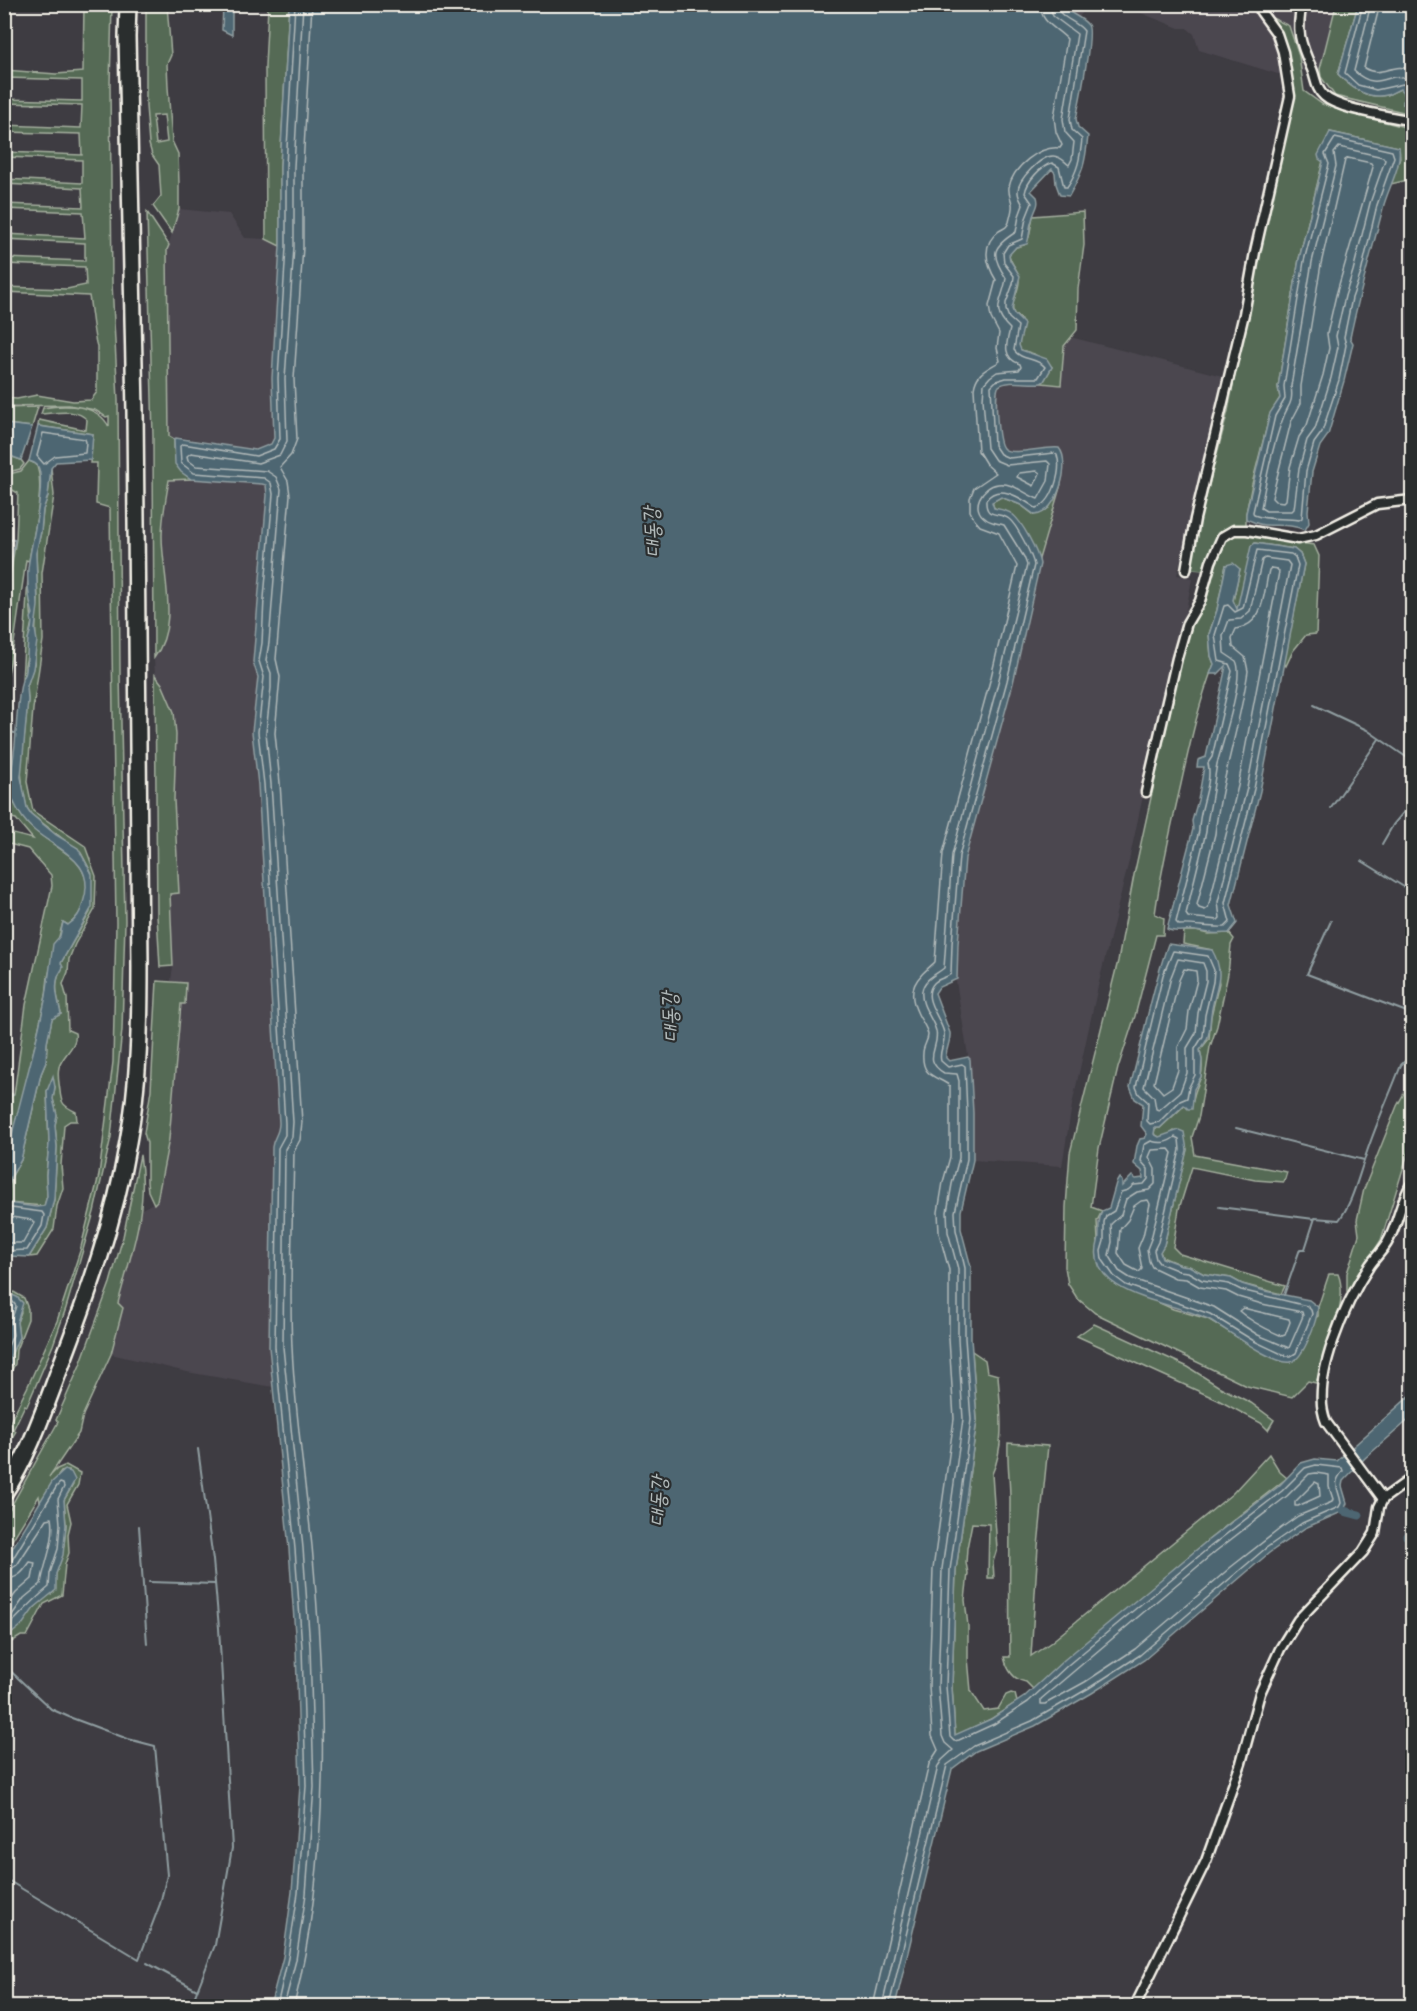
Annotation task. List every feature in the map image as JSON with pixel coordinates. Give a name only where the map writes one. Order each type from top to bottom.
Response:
[{"type":"highway","points":[[4,1493],[44,1411],[90,1287],[122,1173],[134,1092],[140,966],[135,411],[128,4]]},
{"type":"street","points":[[1302,4],[1298,25],[1316,86],[1324,96],[1338,105],[1413,121]]},
{"type":"street","points":[[1186,570],[1195,519],[1239,334],[1290,96],[1277,34],[1261,12]]},
{"type":"street","points":[[1146,792],[1187,623],[1200,601],[1211,562],[1222,537],[1233,530],[1298,538],[1316,535],[1377,504],[1413,500]]},
{"type":"street","points":[[1383,1499],[1332,1432],[1322,1412],[1321,1393],[1323,1376],[1344,1311],[1370,1266],[1388,1243],[1413,1183]]},
{"type":"street","points":[[1135,2007],[1206,1861],[1241,1763],[1260,1693],[1280,1649],[1299,1620],[1319,1596],[1363,1552],[1375,1533],[1379,1507],[1383,1499],[1413,1478]]},
{"type":"shaded area","points":[[1061,5],[1089,5],[1078,18]]},
{"type":"shaded area","points":[[1121,5],[1336,5],[1320,69],[1278,74],[1199,50],[1194,34],[1187,28],[1179,28]]},
{"type":"shaded area","points":[[179,209],[229,214],[245,238],[266,239],[280,246],[272,378],[274,438],[271,444],[256,450],[180,437],[174,439],[169,436],[167,250]]},
{"type":"shaded area","points":[[1070,337],[1226,377],[1177,575],[1192,578],[1185,616],[1170,670],[1129,861],[1098,986],[1072,1105],[1062,1166],[973,1160],[972,1080],[956,981],[965,858],[1028,621],[1039,571],[1039,559],[1061,484],[1065,460],[1059,448],[1010,452],[1003,449],[998,435],[996,390],[1008,384],[1061,384],[1064,346]]},
{"type":"shaded area","points":[[191,479],[262,484],[266,485],[267,489],[253,658],[258,677],[252,732],[258,785],[279,1123],[279,1133],[272,1147],[269,1322],[273,1387],[187,1372],[111,1354],[123,1308],[118,1303],[142,1209],[157,1201],[169,1139],[181,1004],[185,1004],[186,983],[171,981],[173,966],[170,893],[178,893],[174,800],[176,735],[174,712],[162,684],[155,675],[154,658],[161,649],[167,589],[162,535],[169,480]]},
{"type":"green space","points":[[84,5],[112,5],[110,85],[112,283],[118,400],[125,921],[122,1030],[111,1137],[94,1212],[53,1345],[27,1406],[25,1405],[13,1430],[16,1431],[5,1450],[5,1432],[57,1321],[80,1251],[99,1175],[113,1062],[116,923],[110,508],[96,504],[97,463],[90,463],[93,434],[38,426],[39,420],[86,430],[87,420],[78,414],[66,412],[41,414],[43,408],[79,407],[69,405],[4,406],[5,398],[17,399],[37,395],[73,401],[91,400],[97,392],[97,346],[89,296],[5,292],[4,287],[67,289],[86,285],[85,267],[4,264],[5,258],[85,261],[85,243],[4,239],[5,234],[85,238],[83,212],[4,209],[5,204],[83,207],[82,188],[4,184],[5,179],[82,183],[82,160],[4,157],[5,152],[82,155],[81,134],[5,132],[4,125],[81,128],[82,105],[5,103],[4,99],[82,101],[82,80],[5,78],[5,70],[56,74],[83,72]],"holes":[[[81,407],[95,410],[106,417],[109,416],[109,427],[97,414]]]},
{"type":"green space","points":[[146,5],[167,5],[171,55],[167,64],[168,87],[172,141],[178,154],[179,184],[179,209],[172,233],[153,206],[161,196],[159,165],[152,155],[149,144],[146,106]],"holes":[[[164,115],[167,142],[156,144],[153,116]]]},
{"type":"green space","points":[[289,5],[280,166],[280,246],[266,239],[265,66],[268,7]]},
{"type":"green space","points":[[1336,5],[1358,5],[1338,74],[1360,92],[1373,96],[1387,95],[1400,89],[1405,92],[1407,98],[1403,104],[1412,106],[1412,114],[1335,96],[1321,77],[1320,69]]},
{"type":"green space","points":[[1268,16],[1289,26],[1299,56],[1304,91],[1322,104],[1336,109],[1412,129],[1412,157],[1407,163],[1407,172],[1412,173],[1412,179],[1391,184],[1400,158],[1399,147],[1330,132],[1299,259],[1278,387],[1280,398],[1270,414],[1252,484],[1246,513],[1246,526],[1227,528],[1216,539],[1204,570],[1192,569],[1195,539],[1228,411],[1254,275],[1292,104],[1288,63],[1279,28],[1268,19]]},
{"type":"green space","points":[[147,212],[169,245],[167,250],[169,436],[174,439],[178,467],[191,479],[169,480],[162,536],[168,615],[162,645],[154,658],[153,436]]},
{"type":"green space","points":[[1083,212],[1084,245],[1078,289],[1077,330],[1064,346],[1061,385],[1041,383],[1052,367],[1034,354],[1019,348],[1021,319],[1014,314],[1013,306],[1019,286],[1019,277],[1009,254],[1016,247],[1024,245],[1029,237],[1033,216]]},
{"type":"green space","points":[[38,407],[32,427],[5,424],[4,408]]},
{"type":"green space","points":[[4,454],[21,460],[24,464],[20,469],[5,473]]},
{"type":"green space","points":[[29,461],[36,464],[39,473],[39,497],[36,525],[29,561],[26,560],[5,688],[5,608],[16,539],[18,493],[5,486],[5,475],[21,471]]},
{"type":"green space","points":[[51,468],[54,495],[42,573],[43,640],[33,709],[27,782],[33,811],[85,846],[96,876],[95,909],[75,944],[63,984],[67,998],[68,1030],[75,1033],[75,1038],[59,1067],[58,1079],[62,1102],[76,1112],[77,1121],[70,1121],[64,1125],[61,1165],[63,1188],[57,1206],[54,1229],[37,1256],[29,1257],[47,1228],[54,1200],[57,1147],[55,1125],[57,1115],[53,1099],[55,1087],[47,1091],[49,1143],[47,1196],[44,1206],[8,1203],[6,1200],[11,1177],[21,1160],[41,1074],[46,1062],[52,1018],[61,1014],[57,982],[61,963],[90,912],[90,870],[81,853],[31,814],[27,808],[23,791],[21,770],[28,700],[27,686],[35,661],[38,600],[36,553]]},
{"type":"green space","points":[[1061,484],[1039,559],[1013,515],[994,508],[992,502],[1001,497],[1021,505],[1034,515],[1049,508]]},
{"type":"green space","points":[[1238,534],[1314,545],[1319,556],[1316,634],[1306,635],[1293,651],[1286,666],[1284,663],[1304,564],[1300,554],[1294,549],[1255,543],[1237,610],[1233,601],[1240,569],[1226,565],[1217,610],[1209,634],[1214,664],[1191,738],[1160,881],[1155,914],[1164,918],[1163,935],[1156,935],[1135,1016],[1118,1068],[1099,1148],[1091,1207],[1102,1211],[1097,1221],[1098,1241],[1155,1301],[1208,1319],[1264,1353],[1318,1316],[1318,1307],[1329,1274],[1338,1274],[1341,1286],[1339,1313],[1316,1383],[1308,1381],[1292,1397],[1247,1386],[1095,1313],[1077,1298],[1068,1284],[1065,1267],[1070,1153],[1118,961],[1134,875],[1186,638],[1192,618],[1206,602],[1218,555],[1227,537]]},
{"type":"green space","points":[[28,577],[32,622],[25,674],[22,680]]},
{"type":"green space","points":[[155,675],[162,684],[174,712],[176,735],[174,800],[179,893],[170,894],[173,966],[160,967],[157,915]]},
{"type":"green space","points":[[14,802],[30,826],[75,860],[86,878],[87,889],[78,916],[68,925],[63,922],[48,977],[46,996],[26,1085],[5,1161],[5,1120],[11,1096],[14,1095],[26,1005],[52,886],[51,875],[28,849],[5,843],[5,832],[33,839],[16,819],[12,818],[6,824]]},
{"type":"green space","points":[[1184,931],[1208,934],[1229,933],[1234,939],[1217,1026],[1210,1047],[1199,1116],[1192,1137],[1195,1155],[1287,1172],[1284,1182],[1255,1180],[1192,1167],[1179,1209],[1173,1247],[1180,1254],[1285,1286],[1281,1294],[1242,1284],[1231,1278],[1204,1274],[1162,1257],[1160,1251],[1164,1245],[1187,1149],[1174,1131],[1167,1136],[1159,1137],[1154,1134],[1155,1128],[1160,1128],[1185,1105],[1193,1101],[1202,1073],[1200,1050],[1209,1039],[1211,1016],[1219,983],[1212,950],[1183,944]]},
{"type":"green space","points":[[157,981],[186,983],[185,1004],[181,1004],[169,1139],[157,1201],[154,1204],[148,1191],[147,1143],[144,1133],[151,1090]]},
{"type":"green space","points":[[1412,1079],[1412,1140],[1381,1240],[1347,1295],[1347,1273],[1359,1235],[1357,1220],[1364,1189],[1397,1106]]},
{"type":"green space","points":[[140,1155],[142,1193],[140,1211],[118,1303],[123,1308],[111,1354],[83,1415],[79,1433],[49,1477],[57,1469],[66,1465],[80,1473],[78,1485],[67,1504],[71,1522],[68,1534],[69,1553],[65,1564],[62,1595],[44,1604],[27,1636],[21,1636],[5,1646],[5,1639],[40,1602],[54,1592],[64,1545],[66,1525],[64,1500],[73,1485],[69,1470],[61,1472],[40,1502],[39,1496],[5,1552],[4,1519],[58,1422],[56,1420],[80,1365],[110,1283],[123,1237]]},
{"type":"green space","points":[[5,1287],[24,1298],[28,1309],[28,1319],[16,1350],[15,1364],[5,1383],[5,1372],[9,1369],[11,1355],[19,1337],[17,1322],[21,1312],[12,1294],[5,1292]]},
{"type":"green space","points":[[1094,1324],[1188,1367],[1251,1403],[1274,1420],[1268,1430],[1261,1423],[1218,1400],[1077,1336]]},
{"type":"green space","points":[[972,1351],[985,1360],[987,1372],[998,1375],[1001,1438],[992,1474],[997,1549],[993,1562],[994,1578],[988,1578],[989,1524],[972,1523],[967,1548],[968,1573],[965,1600],[971,1691],[984,1711],[998,1709],[1006,1695],[1011,1693],[1015,1694],[1017,1702],[991,1719],[955,1736],[952,1686],[956,1570],[977,1420]]},
{"type":"green space","points":[[1008,1443],[1048,1446],[1038,1546],[1031,1656],[1050,1643],[1232,1494],[1269,1454],[1280,1472],[1287,1478],[1207,1541],[1033,1689],[1011,1673],[1004,1657],[1010,1657]]},
{"type":"water","name":"대동강","points":[[1061,4],[1085,22],[1089,31],[1076,119],[1078,127],[1088,136],[1084,162],[1069,196],[1060,195],[1052,169],[1031,191],[1037,197],[1038,203],[1027,244],[1016,247],[1009,255],[1020,276],[1012,309],[1024,324],[1019,345],[1021,350],[1047,359],[1052,367],[1041,383],[1009,383],[999,386],[997,407],[998,428],[1004,449],[1014,452],[1059,448],[1063,455],[1063,476],[1056,497],[1050,506],[1035,515],[1021,505],[1001,497],[992,502],[994,508],[1010,513],[1020,523],[1033,545],[1040,564],[1013,683],[965,858],[957,979],[939,987],[935,993],[950,1033],[946,1058],[949,1061],[968,1057],[970,1059],[973,1113],[973,1160],[961,1211],[961,1229],[971,1267],[971,1338],[977,1420],[956,1570],[952,1686],[955,1735],[991,1719],[1024,1697],[1064,1660],[1207,1541],[1279,1486],[1301,1463],[1315,1459],[1337,1461],[1412,1394],[1412,1417],[1365,1458],[1343,1481],[1342,1486],[1347,1503],[1344,1511],[1305,1528],[1269,1553],[1144,1660],[1035,1726],[976,1751],[952,1769],[895,2006],[270,2006],[283,1957],[292,1892],[300,1786],[296,1648],[289,1549],[269,1347],[272,1147],[279,1123],[258,785],[252,732],[258,677],[253,662],[267,495],[266,485],[262,484],[191,479],[175,464],[174,439],[256,450],[271,444],[274,438],[272,378],[280,246],[280,166],[289,5]]},
{"type":"water","points":[[223,5],[232,5],[232,35],[222,30]]},
{"type":"water","points":[[1358,5],[1412,5],[1412,106],[1403,104],[1407,98],[1400,89],[1387,95],[1373,96],[1360,92],[1338,74]]},
{"type":"water","points":[[1330,132],[1399,147],[1399,155],[1397,170],[1383,208],[1357,305],[1350,338],[1353,343],[1344,381],[1328,435],[1320,446],[1312,472],[1309,523],[1305,530],[1290,526],[1260,524],[1246,519],[1246,513],[1270,413],[1280,398],[1278,387],[1299,259],[1323,162],[1318,155]]},
{"type":"water","points":[[5,424],[32,427],[21,460],[5,454]]},
{"type":"water","points":[[38,426],[93,434],[91,460],[56,462],[51,468],[48,496],[43,510],[36,553],[38,606],[35,629],[37,641],[33,669],[27,686],[28,700],[21,777],[27,808],[31,814],[56,835],[78,848],[92,874],[92,907],[61,963],[63,967],[56,986],[61,1014],[52,1019],[46,1062],[41,1074],[21,1160],[11,1177],[6,1200],[8,1203],[44,1206],[47,1196],[49,1143],[47,1091],[53,1076],[57,1147],[54,1199],[47,1228],[29,1257],[8,1256],[6,1258],[5,1161],[46,996],[53,944],[60,936],[63,922],[68,925],[81,910],[86,889],[85,877],[81,868],[65,852],[28,824],[16,807],[11,792],[10,781],[19,698],[22,680],[26,673],[28,640],[33,614],[28,568],[41,484],[37,465],[29,461]]},
{"type":"water","points":[[1255,543],[1294,549],[1300,554],[1304,564],[1260,791],[1231,905],[1237,923],[1229,933],[1170,930],[1167,929],[1193,829],[1192,821],[1204,767],[1197,767],[1198,760],[1206,757],[1226,666],[1218,674],[1210,674],[1214,664],[1209,634],[1217,610],[1226,565],[1233,563],[1240,569],[1233,600],[1237,609],[1251,546]]},
{"type":"water","points":[[1168,944],[1212,950],[1219,967],[1219,975],[1209,1033],[1200,1050],[1201,1077],[1194,1089],[1192,1109],[1184,1105],[1160,1128],[1155,1128],[1154,1134],[1159,1137],[1179,1130],[1184,1132],[1187,1150],[1164,1245],[1160,1252],[1162,1258],[1189,1266],[1204,1274],[1231,1278],[1265,1291],[1309,1300],[1318,1307],[1305,1347],[1301,1354],[1291,1362],[1284,1362],[1263,1353],[1210,1320],[1136,1295],[1118,1286],[1105,1275],[1097,1260],[1100,1216],[1102,1211],[1109,1208],[1116,1183],[1119,1178],[1122,1186],[1132,1176],[1136,1179],[1143,1178],[1142,1171],[1134,1164],[1140,1139],[1145,1138],[1147,1134],[1141,1126],[1143,1104],[1135,1099],[1130,1087]]},
{"type":"water","points":[[5,1292],[17,1297],[23,1303],[17,1322],[19,1337],[11,1355],[12,1364],[5,1372],[7,1334]]},
{"type":"water","points":[[65,1470],[71,1472],[75,1480],[64,1500],[66,1525],[63,1555],[56,1574],[56,1590],[34,1608],[22,1625],[5,1639],[5,1560],[52,1482]]},
{"type":"waterway","points":[[4,539],[15,540],[4,602]]},
{"type":"waterway","points":[[1314,705],[1367,730],[1412,761]]},
{"type":"waterway","points":[[4,731],[15,733]]},
{"type":"waterway","points":[[1331,808],[1379,739]]},
{"type":"waterway","points":[[1382,844],[1393,825],[1412,802]]},
{"type":"waterway","points":[[1362,861],[1412,892]]},
{"type":"waterway","points":[[1331,921],[1307,974],[1412,1014]]},
{"type":"waterway","points":[[1284,1295],[1300,1249],[1305,1249],[1315,1218],[1339,1220],[1347,1206],[1401,1065],[1412,1054]]},
{"type":"waterway","points":[[4,1089],[13,1095]]},
{"type":"waterway","points":[[1236,1128],[1364,1160]]},
{"type":"waterway","points":[[1219,1207],[1314,1219]]},
{"type":"waterway","points":[[191,2006],[215,1945],[232,1848],[219,1628],[213,1560],[198,1449]]},
{"type":"waterway","points":[[1344,1511],[1359,1515]]},
{"type":"waterway","points":[[139,1526],[147,1644]]},
{"type":"waterway","points":[[1407,1536],[1412,1537]]},
{"type":"waterway","points":[[149,1582],[215,1584]]},
{"type":"waterway","points":[[4,1665],[51,1709],[128,1739],[155,1746],[167,1875],[160,1904],[139,1959],[4,1878]]},
{"type":"waterway","points":[[147,1963],[197,1990]]}]
